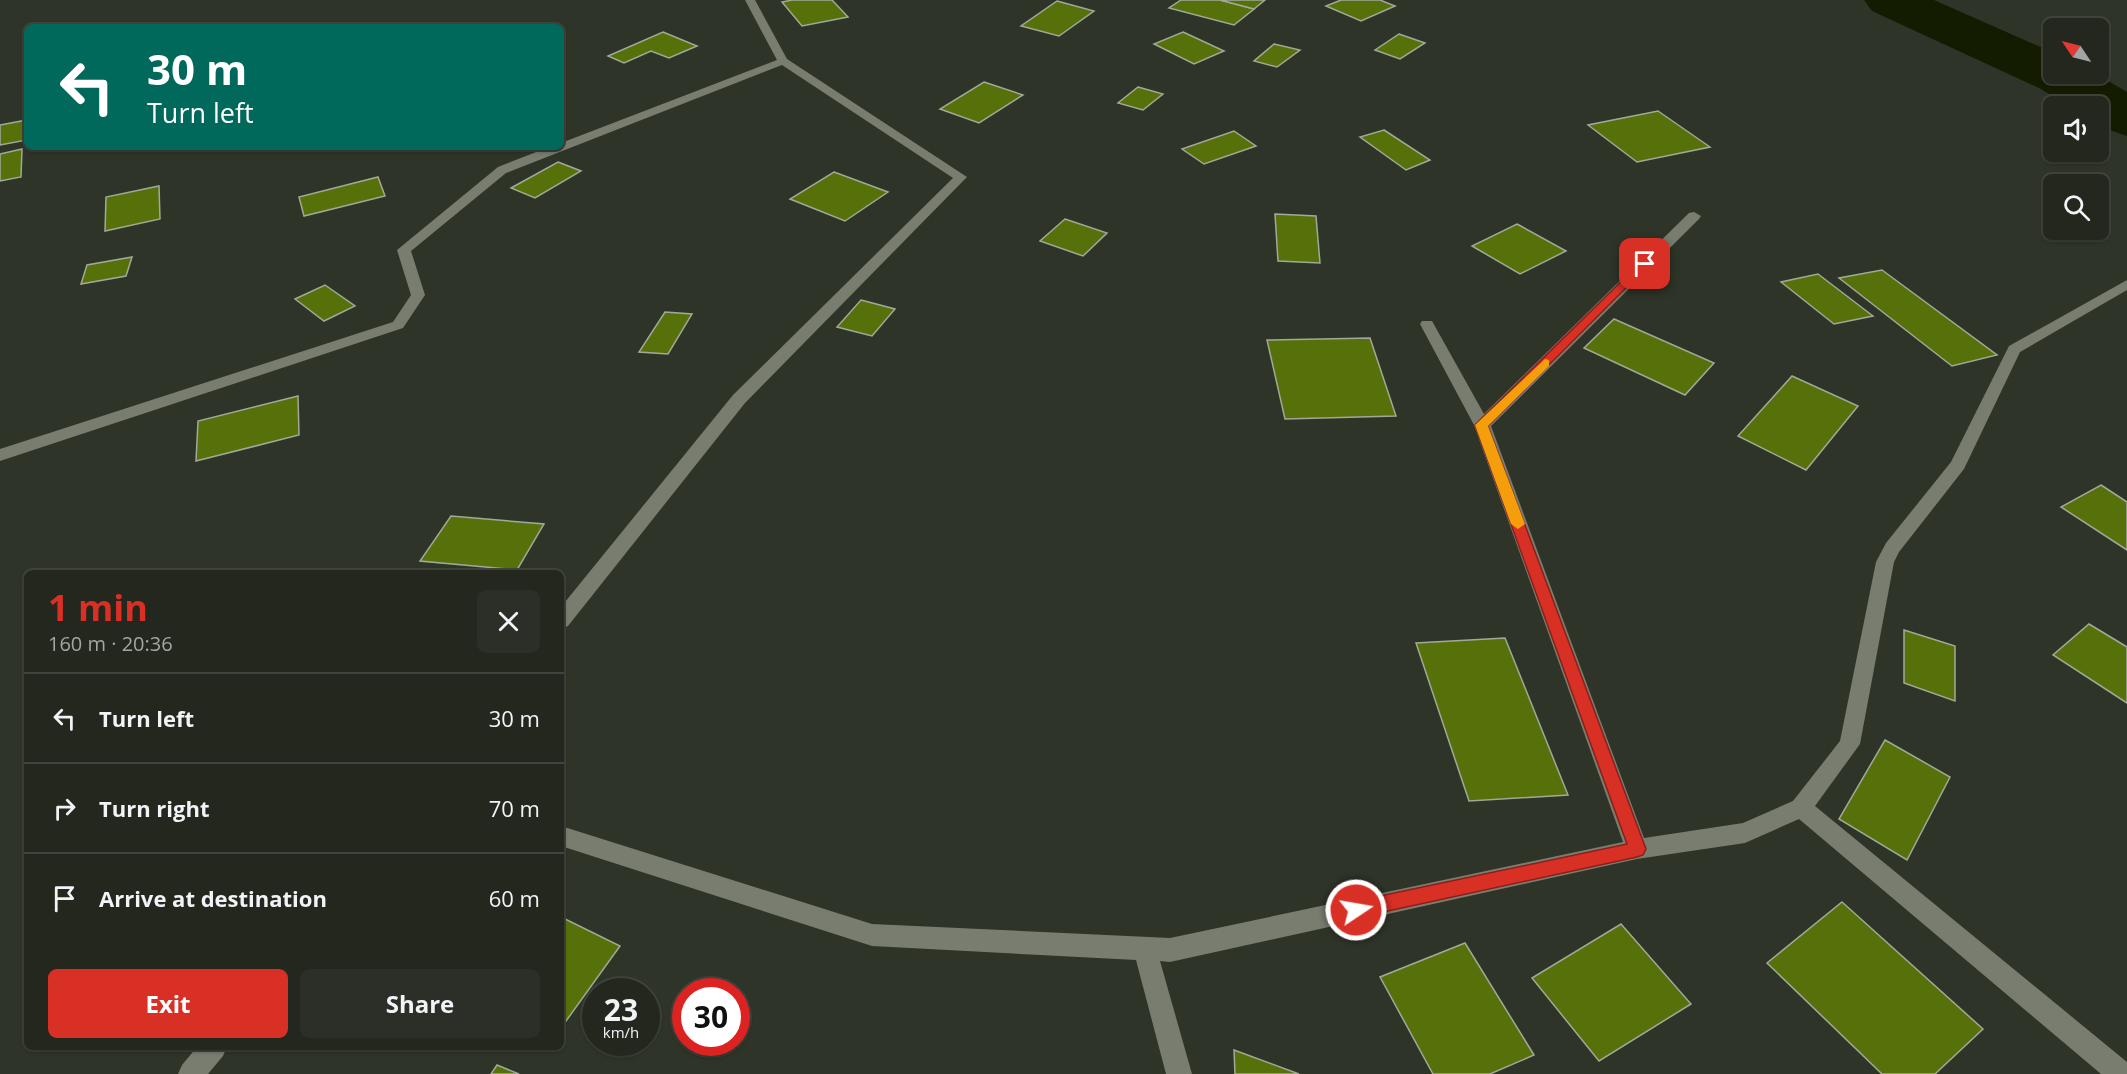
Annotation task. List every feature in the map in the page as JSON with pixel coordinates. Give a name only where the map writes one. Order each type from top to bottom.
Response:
[{"type":"street","points":[[564,617],[739,399],[961,177],[783,60],[750,0]]},
{"type":"street","points":[[564,146],[783,60]]},
{"type":"street","points":[[0,455],[398,325],[418,296],[404,250],[502,170],[553,150]]},
{"type":"street","points":[[1482,425],[1694,216]]},
{"type":"street","points":[[564,837],[872,935],[1170,950],[1637,849],[1745,833],[1801,808],[1850,744],[1885,562],[1892,548],[1958,465],[2014,349],[2127,284]]},
{"type":"street","points":[[1427,324],[1482,425],[1637,849]]},
{"type":"street","points":[[1801,808],[2121,1074]]},
{"type":"street","points":[[1145,948],[1179,1074]]},
{"type":"street","points":[[192,1074],[212,1050]]},
{"type":"building","points":[[832,0],[848,17],[802,26],[782,2]]},
{"type":"building","points":[[1181,0],[1220,0],[1254,9],[1234,25],[1169,8]]},
{"type":"building","points":[[1220,0],[1265,0],[1254,9]]},
{"type":"building","points":[[1341,0],[1380,0],[1395,6],[1361,21],[1326,6]]},
{"type":"building","points":[[1057,1],[1094,11],[1059,36],[1021,26]]},
{"type":"building","points":[[663,32],[697,46],[669,58],[651,51],[624,63],[608,56]]},
{"type":"building","points":[[1183,32],[1224,51],[1194,64],[1154,44]]},
{"type":"building","points":[[1399,34],[1425,43],[1400,59],[1375,50]]},
{"type":"building","points":[[1274,44],[1300,50],[1277,67],[1254,61]]},
{"type":"building","points":[[984,82],[1023,95],[979,123],[940,109]]},
{"type":"building","points":[[1138,87],[1163,94],[1143,110],[1118,103]]},
{"type":"building","points":[[1658,111],[1710,147],[1637,162],[1588,125]]},
{"type":"building","points":[[24,121],[24,141],[0,145],[0,125]]},
{"type":"building","points":[[1384,130],[1430,160],[1406,170],[1360,137]]},
{"type":"building","points":[[1234,131],[1256,146],[1204,164],[1182,149]]},
{"type":"building","points":[[22,149],[21,177],[0,181],[0,154]]},
{"type":"building","points":[[558,162],[581,171],[535,198],[511,188]]},
{"type":"building","points":[[834,172],[888,192],[845,221],[790,199]]},
{"type":"building","points":[[378,177],[385,196],[304,216],[299,197]]},
{"type":"building","points":[[159,186],[160,219],[105,231],[106,197]]},
{"type":"building","points":[[1275,214],[1316,216],[1320,263],[1278,261]]},
{"type":"building","points":[[1065,219],[1107,233],[1083,256],[1040,241]]},
{"type":"building","points":[[1517,224],[1566,251],[1520,274],[1472,246]]},
{"type":"building","points":[[132,257],[126,276],[81,284],[87,265]]},
{"type":"building","points":[[1882,270],[1997,355],[1952,366],[1839,278]]},
{"type":"building","points":[[1818,274],[1873,316],[1834,324],[1781,282]]},
{"type":"building","points":[[325,285],[355,306],[324,321],[295,299]]},
{"type":"building","points":[[861,300],[895,309],[872,336],[837,327]]},
{"type":"building","points":[[665,312],[692,314],[668,354],[639,352]]},
{"type":"building","points":[[1614,319],[1714,363],[1685,395],[1584,348]]},
{"type":"building","points":[[1370,338],[1396,416],[1285,419],[1267,340]]},
{"type":"building","points":[[1792,376],[1858,406],[1806,470],[1738,436]]},
{"type":"building","points":[[298,396],[299,435],[196,461],[198,421]]},
{"type":"building","points":[[2101,485],[2127,502],[2127,550],[2061,507]]},
{"type":"building","points":[[451,516],[544,524],[517,570],[420,561]]},
{"type":"building","points":[[2089,624],[2127,647],[2127,703],[2053,655]]},
{"type":"building","points":[[1904,630],[1955,646],[1955,701],[1904,683]]},
{"type":"building","points":[[1505,638],[1568,795],[1469,801],[1416,643]]},
{"type":"building","points":[[1885,740],[1950,777],[1907,860],[1839,819]]},
{"type":"building","points":[[1842,902],[1983,1029],[1935,1074],[1882,1074],[1767,963]]},
{"type":"building","points":[[564,918],[620,946],[597,978],[582,978],[582,999],[564,1024]]},
{"type":"building","points":[[1621,924],[1691,1004],[1599,1061],[1532,978]]},
{"type":"building","points":[[1465,943],[1534,1055],[1490,1074],[1433,1074],[1380,977]]},
{"type":"building","points":[[1234,1050],[1299,1074],[1235,1074]]},
{"type":"building","points":[[497,1065],[519,1074],[491,1074]]},
{"type":"waterway","points":[[1890,0],[2061,77],[2127,118]]},
{"type":"slow traffic","points":[[1518,524],[1482,425],[1545,363]]},
{"type":"route","points":[[1356,910],[1637,849],[1482,425],[1645,264]]}]
